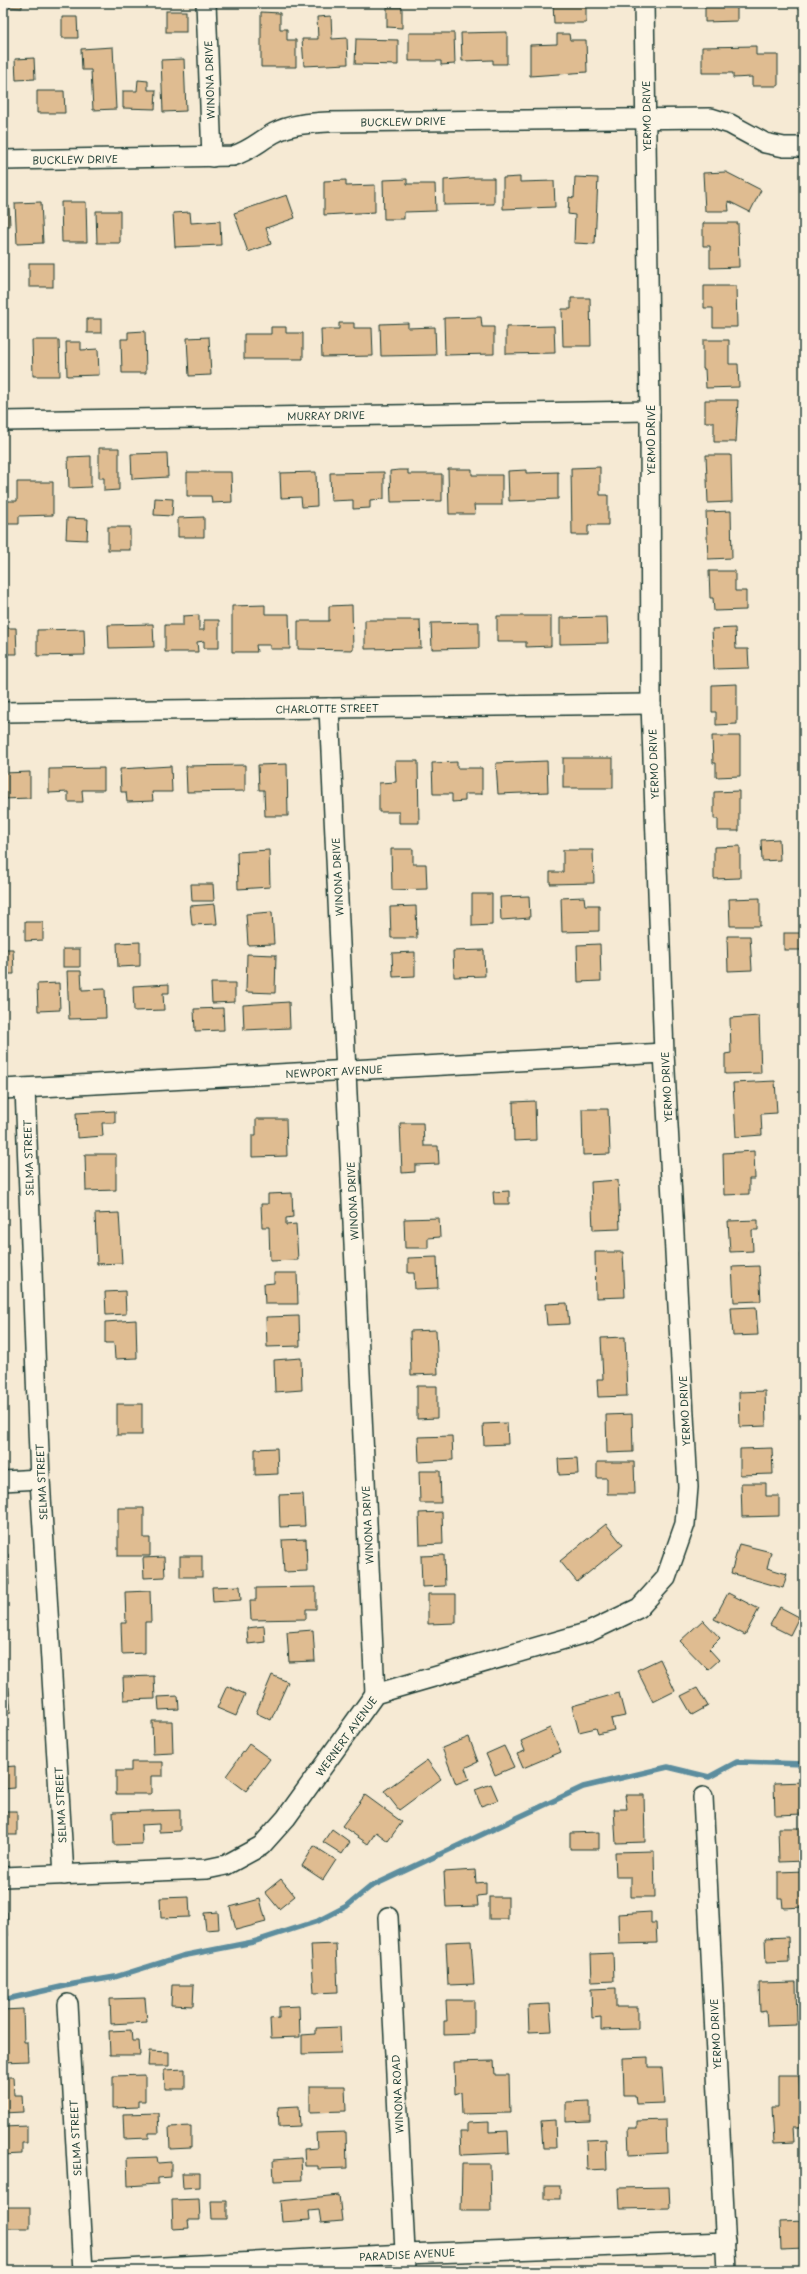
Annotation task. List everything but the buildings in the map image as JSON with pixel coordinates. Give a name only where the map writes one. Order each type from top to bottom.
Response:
[{"type":"street","name":"WINONA DRIVE","points":[[206,3],[212,157]]},
{"type":"street","name":"YERMO DRIVE","points":[[644,3],[650,411],[651,704],[664,1053],[688,1487],[685,1524]]},
{"type":"street","name":"BUCKLEW DRIVE","points":[[3,160],[233,156],[249,151],[284,128],[307,123],[711,118],[730,124],[765,143],[784,147],[804,147]]},
{"type":"street","name":"MURRAY DRIVE","points":[[3,421],[650,411]]},
{"type":"street","name":"CHARLOTTE STREET","points":[[3,712],[651,704]]},
{"type":"street","name":"WINONA DRIVE","points":[[329,708],[375,1694]]},
{"type":"street","name":"NEWPORT AVENUE","points":[[3,1089],[664,1053]]},
{"type":"street","name":"SELMA STREET","points":[[25,1088],[40,1479],[64,1875]]},
{"type":"street","points":[[3,1481],[40,1479]]},
{"type":"street","name":"WERNERT AVENUE","points":[[3,1877],[207,1869],[226,1865],[242,1857],[261,1846],[286,1818],[375,1694],[589,1632],[639,1608],[666,1578],[685,1524]]},
{"type":"street","name":"YERMO DRIVE","points":[[703,1797],[727,2271]]},
{"type":"street","name":"WINONA ROAD","points":[[388,1917],[405,2262]]},
{"type":"street","name":"SELMA STREET","points":[[68,2004],[83,2271]]},
{"type":"street","name":"PARADISE AVENUE","points":[[88,2271],[405,2262],[726,2242]]},
{"type":"waterway","points":[[3,2000],[74,1984],[115,1977],[182,1956],[253,1942],[318,1921],[347,1906],[370,1887],[583,1787],[668,1767],[709,1777],[737,1762],[804,1764]]}]
